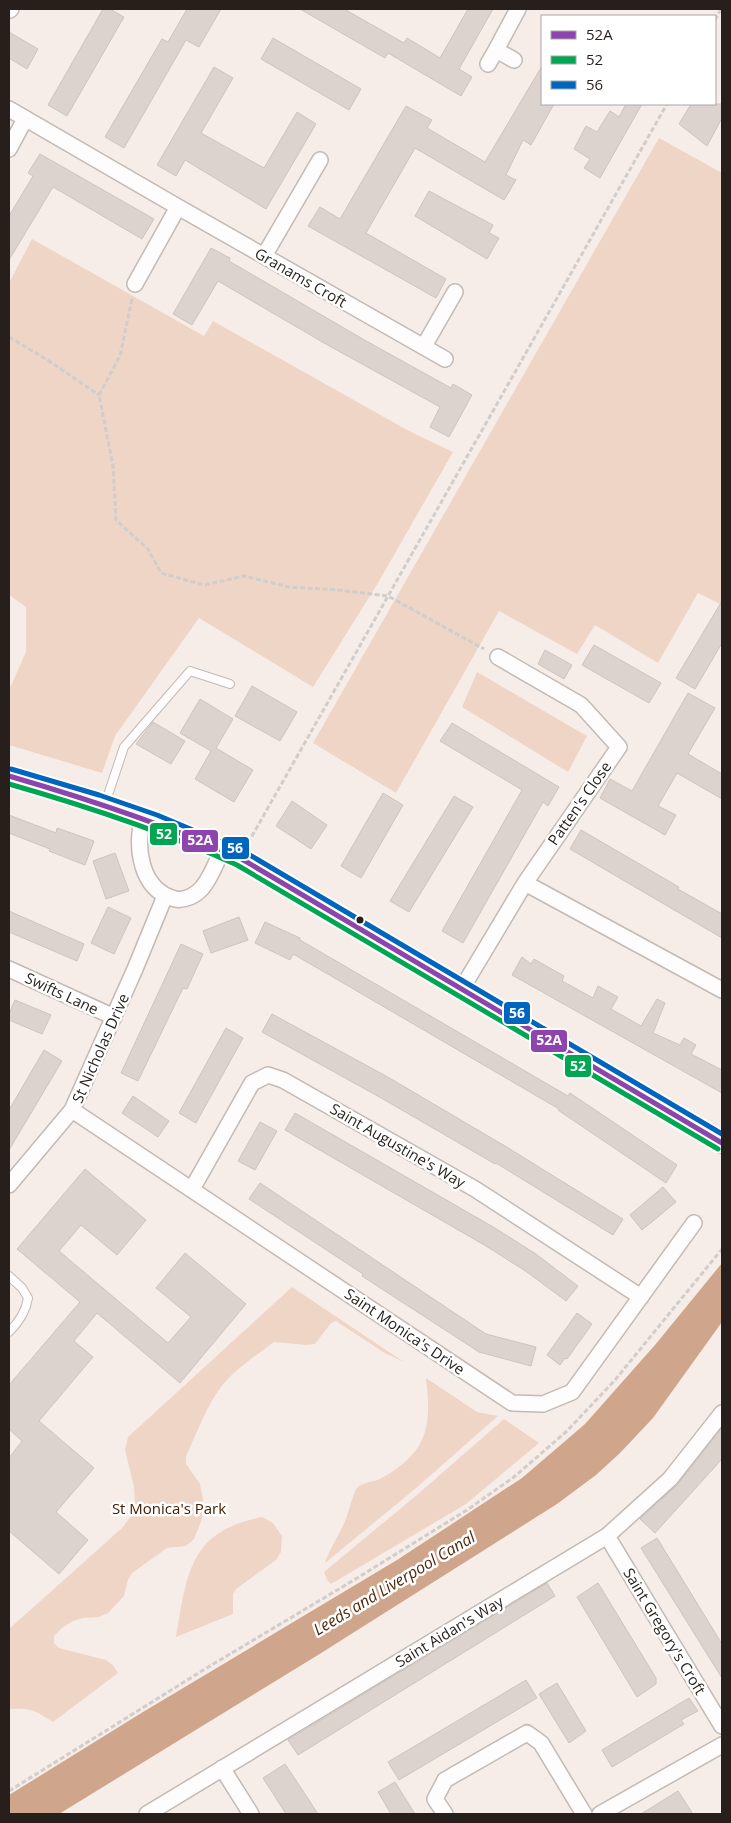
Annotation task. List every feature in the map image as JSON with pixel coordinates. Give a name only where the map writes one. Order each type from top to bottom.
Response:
[{"type":"street","points":[[488,64],[518,9]]},
{"type":"street","points":[[496,50],[514,60]]},
{"type":"street","name":"Granams Croft","points":[[9,109],[178,208],[445,359]]},
{"type":"street","points":[[9,149],[25,118]]},
{"type":"street","points":[[264,256],[320,160]]},
{"type":"street","points":[[135,284],[178,208]]},
{"type":"street","points":[[424,346],[455,292]]},
{"type":"street","name":"Patten's Close","points":[[461,990],[525,883],[619,747],[581,705],[498,657]]},
{"type":"street","points":[[9,776],[105,804],[142,817],[231,854],[722,1143]]},
{"type":"street","points":[[142,817],[138,841],[139,852],[149,880],[156,890],[165,896],[178,900],[195,894],[231,854]]},
{"type":"street","points":[[525,883],[722,990]]},
{"type":"street","name":"St Nicholas Drive","points":[[9,1185],[72,1110],[165,896]]},
{"type":"street","name":"Swifts Lane","points":[[9,969],[114,1017]]},
{"type":"street","name":"Saint Augustine's Way","points":[[192,1189],[252,1083],[268,1075],[283,1080],[475,1189],[641,1297]]},
{"type":"street","name":"Saint Monica's Drive","points":[[72,1110],[512,1403],[543,1404],[572,1392],[694,1223]]},
{"type":"street","name":"Saint Aidan's Way","points":[[147,1814],[607,1536],[670,1479],[722,1413]]},
{"type":"street","name":"Saint Gregory's Croft","points":[[607,1536],[722,1726]]},
{"type":"street","points":[[445,1814],[435,1799],[445,1780],[527,1733],[541,1743],[584,1814]]},
{"type":"street","points":[[600,1814],[722,1745]]},
{"type":"street","points":[[222,1768],[251,1814]]},
{"type":"lane","points":[[105,804],[124,748],[190,670],[230,684]]},
{"type":"lane","points":[[9,1276],[22,1288],[28,1298],[26,1310],[17,1325],[9,1332]]},
{"type":"path","points":[[231,854],[388,596],[666,105]]},
{"type":"path","points":[[135,284],[120,356],[99,395],[113,466],[116,520],[148,549],[161,573],[204,585],[244,576],[289,587],[388,596],[498,657]]},
{"type":"path","points":[[9,337],[46,359],[99,395]]},
{"type":"path","points":[[9,1791],[467,1510],[514,1477],[567,1431],[615,1380],[722,1249]]},
{"type":"green space","points":[[659,138],[722,173],[722,605],[698,593],[658,663],[595,625],[577,654],[499,611],[396,793],[313,743]]},
{"type":"green space","points":[[32,239],[204,336],[213,321],[409,431],[453,452],[378,583],[313,687],[199,618],[115,736],[102,773],[9,745],[9,690],[26,652],[26,607],[9,595],[9,283]]},
{"type":"green space","points":[[477,672],[587,736],[568,772],[462,707]]},
{"type":"green space","name":"St Monica's Park","points":[[292,1287],[404,1362],[383,1352],[336,1321],[331,1323],[315,1344],[274,1342],[239,1368],[216,1395],[186,1456],[186,1464],[200,1484],[203,1499],[202,1519],[194,1539],[186,1546],[167,1548],[132,1573],[124,1596],[108,1613],[99,1617],[73,1621],[54,1636],[54,1643],[59,1648],[106,1660],[113,1665],[118,1673],[53,1722],[32,1711],[9,1709],[9,1629],[122,1528],[132,1515],[135,1504],[134,1487],[125,1450],[128,1437]]},
{"type":"green space","points":[[426,1378],[477,1412],[498,1416],[415,1489],[325,1563],[345,1521],[357,1488],[362,1484],[382,1478],[397,1468],[417,1448],[427,1425],[428,1396]]},
{"type":"green space","points":[[504,1419],[539,1443],[466,1504],[331,1584],[327,1580],[324,1572]]},
{"type":"green space","points":[[262,1517],[273,1523],[282,1536],[281,1552],[276,1560],[236,1589],[233,1594],[233,1614],[176,1637],[189,1575],[196,1559],[206,1545],[219,1533],[238,1524]]},
{"type":"water","name":"Leeds and Liverpool Canal","points":[[722,1263],[722,1322],[653,1418],[596,1475],[557,1504],[318,1655],[59,1814],[9,1814],[9,1795],[143,1712],[397,1560],[522,1478],[585,1424],[655,1345]]},
{"type":"building","points":[[103,9],[110,9],[124,17],[67,116],[48,105]]},
{"type":"building","points":[[187,9],[221,9],[199,47],[186,40],[124,148],[105,137],[162,39],[168,42]]},
{"type":"building","points":[[300,9],[344,9],[404,43],[407,38],[440,58],[468,9],[493,9],[459,69],[472,77],[461,96],[388,53],[385,58]]},
{"type":"building","points":[[9,32],[38,49],[27,69],[9,58]]},
{"type":"building","points":[[273,38],[361,89],[349,110],[261,59]]},
{"type":"building","points":[[214,67],[233,78],[201,133],[264,168],[297,112],[316,124],[266,209],[185,160],[176,176],[157,165]]},
{"type":"building","points":[[541,68],[541,105],[553,105],[531,145],[523,140],[506,175],[516,180],[504,200],[415,148],[366,233],[446,279],[436,298],[308,226],[320,207],[340,219],[406,106],[432,120],[427,128],[485,162]]},
{"type":"building","points":[[722,104],[722,118],[707,146],[679,124],[690,105]]},
{"type":"building","points":[[625,105],[641,105],[600,178],[584,168],[590,159],[574,149],[586,126],[597,132],[610,111],[619,117]]},
{"type":"building","points":[[40,154],[154,219],[142,239],[53,187],[9,260],[9,216],[33,176],[28,173]]},
{"type":"building","points":[[429,191],[493,225],[489,233],[499,238],[487,259],[415,216]]},
{"type":"building","points":[[211,248],[230,258],[229,261],[368,342],[451,388],[453,384],[472,395],[449,437],[430,427],[440,407],[324,343],[218,281],[192,325],[173,314]]},
{"type":"building","points":[[722,601],[722,643],[695,689],[676,678]]},
{"type":"building","points":[[594,645],[661,683],[649,703],[582,665]]},
{"type":"building","points":[[545,650],[572,665],[564,679],[538,664]]},
{"type":"building","points":[[252,686],[297,712],[280,741],[235,716]]},
{"type":"building","points":[[688,693],[715,708],[688,754],[722,774],[722,799],[677,773],[658,806],[676,815],[665,835],[600,798],[610,779],[632,791]]},
{"type":"building","points":[[200,699],[233,719],[216,748],[253,770],[234,802],[195,779],[211,751],[180,733]]},
{"type":"building","points":[[153,722],[185,741],[171,764],[136,744]]},
{"type":"building","points":[[452,723],[559,787],[548,806],[543,802],[463,943],[442,931],[522,790],[440,741]]},
{"type":"building","points":[[383,793],[403,805],[361,878],[341,866]]},
{"type":"building","points":[[454,796],[473,807],[409,912],[390,901]]},
{"type":"building","points":[[292,801],[327,825],[311,849],[276,826]]},
{"type":"building","points":[[9,815],[56,833],[57,828],[94,841],[85,865],[9,833]]},
{"type":"building","points":[[581,830],[722,914],[722,938],[570,849]]},
{"type":"building","points":[[115,853],[129,891],[106,899],[93,861]]},
{"type":"building","points":[[108,907],[131,918],[114,954],[91,943]]},
{"type":"building","points":[[9,911],[84,944],[77,961],[9,932]]},
{"type":"building","points":[[239,917],[248,940],[211,953],[203,931]]},
{"type":"building","points":[[265,922],[300,938],[300,940],[568,1096],[570,1093],[677,1165],[666,1183],[559,1109],[293,954],[290,960],[255,943]]},
{"type":"building","points":[[181,944],[203,954],[187,989],[183,988],[138,1081],[121,1073]]},
{"type":"building","points":[[522,957],[531,964],[534,959],[564,976],[562,981],[593,998],[598,986],[618,997],[611,1009],[641,1026],[657,999],[665,1003],[653,1033],[680,1045],[684,1038],[696,1045],[691,1054],[722,1070],[722,1093],[512,975]]},
{"type":"building","points":[[15,1000],[51,1015],[42,1034],[9,1020],[9,1014]]},
{"type":"building","points":[[272,1014],[386,1076],[505,1146],[623,1219],[613,1235],[496,1163],[262,1032]]},
{"type":"building","points":[[226,1028],[243,1038],[196,1123],[179,1113]]},
{"type":"building","points":[[44,1050],[62,1061],[9,1150],[9,1110]]},
{"type":"building","points":[[133,1096],[169,1121],[158,1137],[122,1113]]},
{"type":"building","points":[[295,1113],[495,1228],[536,1254],[578,1286],[566,1301],[527,1272],[486,1246],[285,1130]]},
{"type":"building","points":[[260,1122],[277,1131],[255,1170],[238,1161]]},
{"type":"building","points":[[85,1169],[146,1220],[117,1255],[81,1225],[59,1251],[168,1343],[191,1317],[156,1288],[185,1253],[246,1304],[180,1383],[97,1313],[74,1341],[93,1357],[39,1421],[94,1468],[56,1512],[88,1540],[59,1574],[9,1531],[9,1458],[22,1441],[9,1429],[9,1385],[80,1302],[17,1249]]},
{"type":"building","points":[[260,1183],[486,1334],[536,1347],[531,1366],[479,1352],[362,1276],[363,1274],[249,1199]]},
{"type":"building","points":[[663,1187],[676,1202],[642,1230],[630,1215]]},
{"type":"building","points":[[577,1313],[592,1324],[567,1359],[565,1358],[560,1365],[547,1355]]},
{"type":"building","points":[[722,1428],[722,1459],[655,1533],[640,1519],[677,1485]]},
{"type":"building","points":[[657,1538],[722,1644],[722,1678],[641,1548]]},
{"type":"building","points":[[547,1583],[555,1596],[298,1755],[288,1740]]},
{"type":"building","points":[[598,1583],[656,1678],[656,1684],[637,1697],[577,1597]]},
{"type":"building","points":[[526,1680],[537,1698],[399,1780],[388,1762]]},
{"type":"building","points":[[557,1683],[586,1731],[569,1743],[539,1694]]},
{"type":"building","points":[[689,1698],[698,1711],[681,1720],[684,1724],[612,1767],[602,1750]]},
{"type":"building","points":[[285,1764],[318,1814],[286,1814],[263,1778]]},
{"type":"building","points":[[395,1782],[415,1814],[391,1814],[378,1792]]},
{"type":"building","points":[[678,1791],[693,1814],[641,1814],[670,1796]]},
{"type":"transit line","name":"56","points":[[11,769],[99,795],[157,815],[243,851],[722,1134]]},
{"type":"transit line","name":"52A","points":[[9,776],[126,813],[240,858],[722,1143]]},
{"type":"transit line","name":"52","points":[[9,784],[124,820],[181,841],[237,865],[718,1149]]}]
